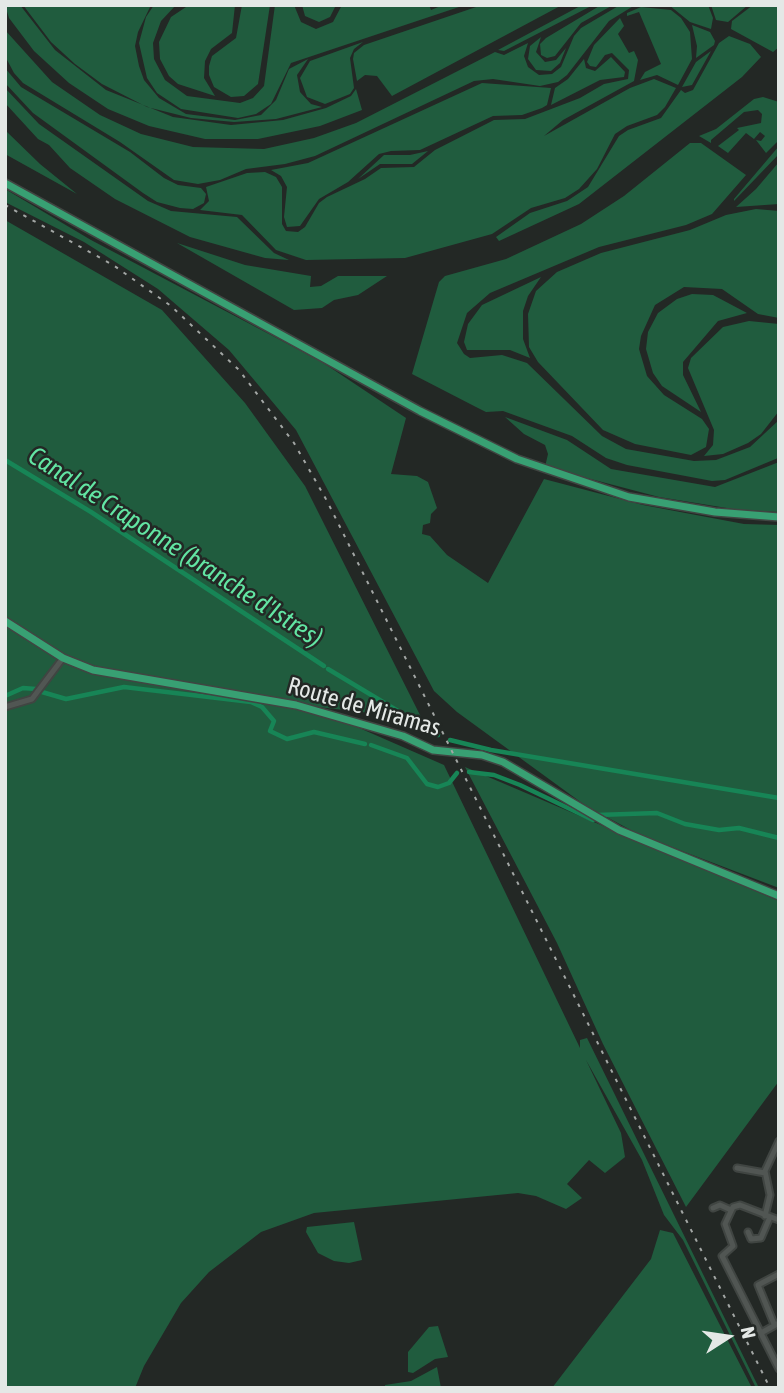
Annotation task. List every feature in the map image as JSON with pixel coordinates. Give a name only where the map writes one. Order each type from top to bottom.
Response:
[{"type":"main road","points":[[5,183],[431,418],[517,459],[629,497],[715,512],[779,517]]},
{"type":"main road","name":"Route de Miramas","points":[[5,621],[64,657],[93,670],[296,705],[403,736],[433,750],[482,755],[503,762],[619,830],[779,895]]},
{"type":"street","points":[[5,707],[32,699],[64,657]]},
{"type":"street","points":[[748,1232],[751,1239],[761,1238],[768,1217],[770,1195],[765,1173],[779,1141]]},
{"type":"street","points":[[771,1158],[779,1161]]},
{"type":"street","points":[[737,1168],[765,1173]]},
{"type":"street","points":[[713,1208],[720,1205],[731,1210]]},
{"type":"street","points":[[779,1220],[740,1205],[731,1210],[725,1227],[733,1246],[722,1256],[779,1369]]},
{"type":"street","points":[[761,1333],[777,1324],[758,1285],[779,1274]]},
{"type":"green space","points":[[5,5],[20,5],[55,50],[106,90],[173,117],[231,125],[283,120],[326,108],[351,96],[356,89],[362,110],[320,126],[258,139],[205,139],[149,126],[108,109],[69,83],[34,51],[9,18]]},
{"type":"green space","points":[[23,5],[151,5],[138,32],[135,46],[139,66],[144,80],[159,98],[186,114],[235,120],[261,115],[276,100],[289,69],[308,59],[297,75],[300,92],[311,104],[322,107],[276,119],[234,122],[191,118],[147,107],[102,84],[75,64],[51,42]]},
{"type":"green space","points":[[154,5],[176,5],[161,21],[153,43],[154,59],[165,80],[187,96],[240,103],[253,98],[264,86],[275,5],[294,5],[301,22],[316,29],[333,22],[342,5],[429,5],[431,10],[443,5],[465,5],[291,63],[271,104],[256,114],[238,118],[181,109],[157,93],[147,78],[139,43],[146,17]]},
{"type":"green space","points":[[189,5],[235,5],[232,33],[211,49],[205,61],[204,78],[215,96],[178,84],[169,76],[160,59],[159,42],[171,17]]},
{"type":"green space","points":[[242,5],[270,5],[258,84],[244,96],[231,97],[214,87],[209,66],[212,56],[236,38]]},
{"type":"green space","points":[[302,5],[336,5],[330,17],[319,22],[305,16]]},
{"type":"green space","points":[[482,5],[562,5],[392,96],[377,76],[365,75],[357,81],[354,53],[364,45]]},
{"type":"green space","points":[[582,5],[593,5],[504,51],[498,50]]},
{"type":"green space","points":[[601,5],[613,5],[581,23],[555,56],[547,58],[541,55],[540,44],[546,38]]},
{"type":"green space","points":[[620,5],[635,5],[609,21],[567,75],[558,82],[540,86],[493,79],[474,81],[315,156],[285,164],[246,169],[220,180],[198,184],[174,180],[120,142],[23,83],[5,56],[5,30],[52,82],[100,115],[141,134],[193,147],[264,149],[314,138],[356,123],[495,52],[504,55],[528,43],[524,56],[528,67],[539,75],[552,74],[561,67],[574,36],[581,28]]},
{"type":"green space","points":[[669,5],[708,5],[713,18],[711,29],[690,22]]},
{"type":"green space","points":[[711,5],[748,5],[728,22],[716,20]]},
{"type":"green space","points":[[753,5],[779,5],[779,47],[773,52],[731,29],[732,21]]},
{"type":"green space","points":[[641,7],[671,10],[681,18],[690,32],[692,59],[678,85],[657,75],[640,80],[645,72],[661,64],[639,12],[627,16],[627,13]]},
{"type":"green space","points":[[620,18],[624,26],[618,34],[629,53],[634,51],[638,60],[634,81],[563,120],[544,136],[630,88],[654,79],[676,88],[665,107],[657,115],[627,126],[615,134],[597,169],[579,189],[565,198],[531,208],[492,234],[405,258],[306,260],[276,250],[242,215],[200,210],[209,201],[206,187],[247,173],[265,172],[276,177],[282,187],[282,224],[286,231],[298,232],[305,227],[319,203],[381,168],[414,167],[435,150],[494,120],[525,119],[580,98],[604,84],[628,79],[629,70],[612,53],[605,55],[596,67],[587,62],[594,45]]},
{"type":"green space","points":[[692,25],[710,32],[715,41],[714,45],[696,58],[697,46]]},
{"type":"green space","points":[[729,36],[750,44],[761,57],[742,77],[579,204],[499,241],[496,237],[530,213],[567,201],[588,187],[619,136],[661,118],[681,90],[685,93],[693,90],[719,43]]},
{"type":"green space","points":[[541,37],[536,52],[545,62],[556,60],[566,48],[560,63],[551,71],[536,70],[528,59],[530,46]]},
{"type":"green space","points":[[363,42],[354,49],[350,58],[354,88],[350,94],[325,104],[307,97],[300,78],[310,61]]},
{"type":"green space","points":[[711,51],[692,85],[682,87],[696,62]]},
{"type":"green space","points":[[611,57],[625,72],[624,77],[600,80],[551,105],[555,88],[568,79],[584,59],[586,68],[595,71]]},
{"type":"green space","points":[[5,68],[21,87],[130,152],[164,178],[178,185],[201,188],[206,194],[204,203],[193,209],[180,208],[157,202],[143,193],[33,113],[5,83]]},
{"type":"green space","points":[[482,83],[551,88],[547,105],[542,108],[522,115],[493,116],[420,150],[379,154],[348,182],[319,199],[300,226],[287,227],[284,217],[287,187],[281,176],[271,170],[308,163]]},
{"type":"green space","points":[[5,88],[39,124],[148,201],[171,211],[237,217],[274,253],[289,260],[265,258],[190,237],[115,199],[70,168],[49,145],[38,139],[5,103]]},
{"type":"green space","points":[[763,97],[779,102],[779,140],[766,153],[756,140],[761,141],[765,136],[760,132],[754,139],[746,133],[728,153],[718,146],[739,130],[737,128],[761,123],[762,114],[758,110],[744,112],[711,140],[711,143],[699,136],[716,129],[754,99]]},
{"type":"green space","points":[[5,130],[40,164],[77,194],[5,154]]},
{"type":"green space","points":[[690,143],[701,143],[746,175],[712,214],[686,225],[599,247],[490,293],[467,313],[457,343],[470,358],[502,355],[527,363],[602,436],[626,449],[694,461],[716,460],[750,447],[779,420],[778,458],[725,480],[712,481],[627,465],[606,458],[572,436],[503,411],[486,412],[412,374],[439,282],[445,276],[506,259],[581,224],[624,196]]},
{"type":"green space","points":[[779,146],[779,154],[734,201],[734,199]]},
{"type":"green space","points":[[428,151],[412,164],[380,164],[358,179],[384,155],[410,155]]},
{"type":"green space","points":[[779,162],[779,204],[736,207],[756,189]]},
{"type":"green space","points":[[5,189],[91,240],[322,362],[406,418],[391,474],[417,476],[428,482],[437,508],[431,514],[430,523],[423,525],[422,534],[430,536],[447,555],[488,583],[544,479],[643,505],[744,524],[779,525],[779,888],[640,835],[586,806],[457,712],[434,691],[296,430],[229,350],[158,289],[84,242],[5,202]]},
{"type":"green space","points":[[756,209],[779,211],[779,318],[758,314],[722,289],[684,287],[655,305],[641,336],[639,349],[647,376],[664,395],[702,419],[709,429],[706,447],[691,455],[635,444],[603,430],[538,362],[529,347],[528,314],[536,291],[557,272],[601,253],[690,230],[726,215]]},
{"type":"green space","points":[[5,220],[162,310],[245,403],[305,486],[422,719],[309,706],[444,765],[580,1048],[580,1040],[587,1038],[759,1388],[756,1388],[683,1240],[664,1215],[642,1160],[586,1060],[621,1133],[625,1157],[605,1173],[589,1160],[567,1184],[582,1198],[566,1209],[536,1196],[518,1193],[314,1213],[261,1232],[209,1272],[181,1303],[144,1366],[135,1388],[5,1388]]},
{"type":"green space","points":[[177,243],[245,265],[311,276],[310,287],[321,286],[338,276],[387,276],[358,295],[334,300],[322,308],[294,310]]},
{"type":"green space","points":[[541,277],[528,296],[523,311],[523,339],[530,358],[510,350],[467,350],[464,342],[468,324],[482,305]]},
{"type":"green space","points":[[692,294],[713,295],[747,313],[718,321],[683,362],[683,375],[701,412],[662,386],[653,373],[646,349],[648,332],[658,313],[677,299]]},
{"type":"green space","points":[[749,321],[779,324],[779,411],[761,434],[748,443],[723,454],[704,456],[713,445],[714,430],[688,368],[691,358],[723,327]]},
{"type":"green space","points":[[505,417],[567,440],[611,469],[715,487],[779,462],[779,512],[739,510],[659,497],[545,467],[548,454],[545,445],[524,434]]},
{"type":"green space","points":[[465,767],[779,901],[779,1081],[686,1207],[603,1044],[557,943]]},
{"type":"green space","points":[[354,1222],[362,1260],[349,1263],[334,1261],[318,1253],[306,1232],[307,1227]]},
{"type":"green space","points":[[660,1230],[673,1233],[752,1388],[552,1388],[651,1259]]},
{"type":"green space","points":[[438,1326],[448,1357],[435,1359],[413,1373],[408,1372],[408,1352],[429,1327]]},
{"type":"green space","points":[[437,1367],[441,1388],[385,1388],[385,1385],[411,1381]]},
{"type":"waterway","name":"Canal de Craponne (branche d'Istres)","points":[[5,460],[91,512],[324,666]]},
{"type":"waterway","name":"Canal de Craponne (branche d'Istres)","points":[[328,669],[438,735]]},
{"type":"waterway","points":[[42,692],[66,699],[124,687],[251,702],[262,707],[274,721],[270,731],[287,739],[314,732],[365,744]]},
{"type":"waterway","points":[[5,696],[23,688],[36,689]]},
{"type":"waterway","name":"Canal de Craponne (branche d'Istres)","points":[[450,740],[491,750],[779,798]]},
{"type":"waterway","points":[[371,745],[407,758],[427,784],[438,787],[449,783],[457,773]]},
{"type":"waterway","points":[[469,772],[494,775],[520,785],[593,820]]},
{"type":"waterway","points":[[597,815],[657,813],[685,824],[719,830],[739,828],[779,838]]},
{"type":"railway","points":[[5,205],[113,265],[171,306],[239,370],[294,443],[327,501],[770,1388]]}]
